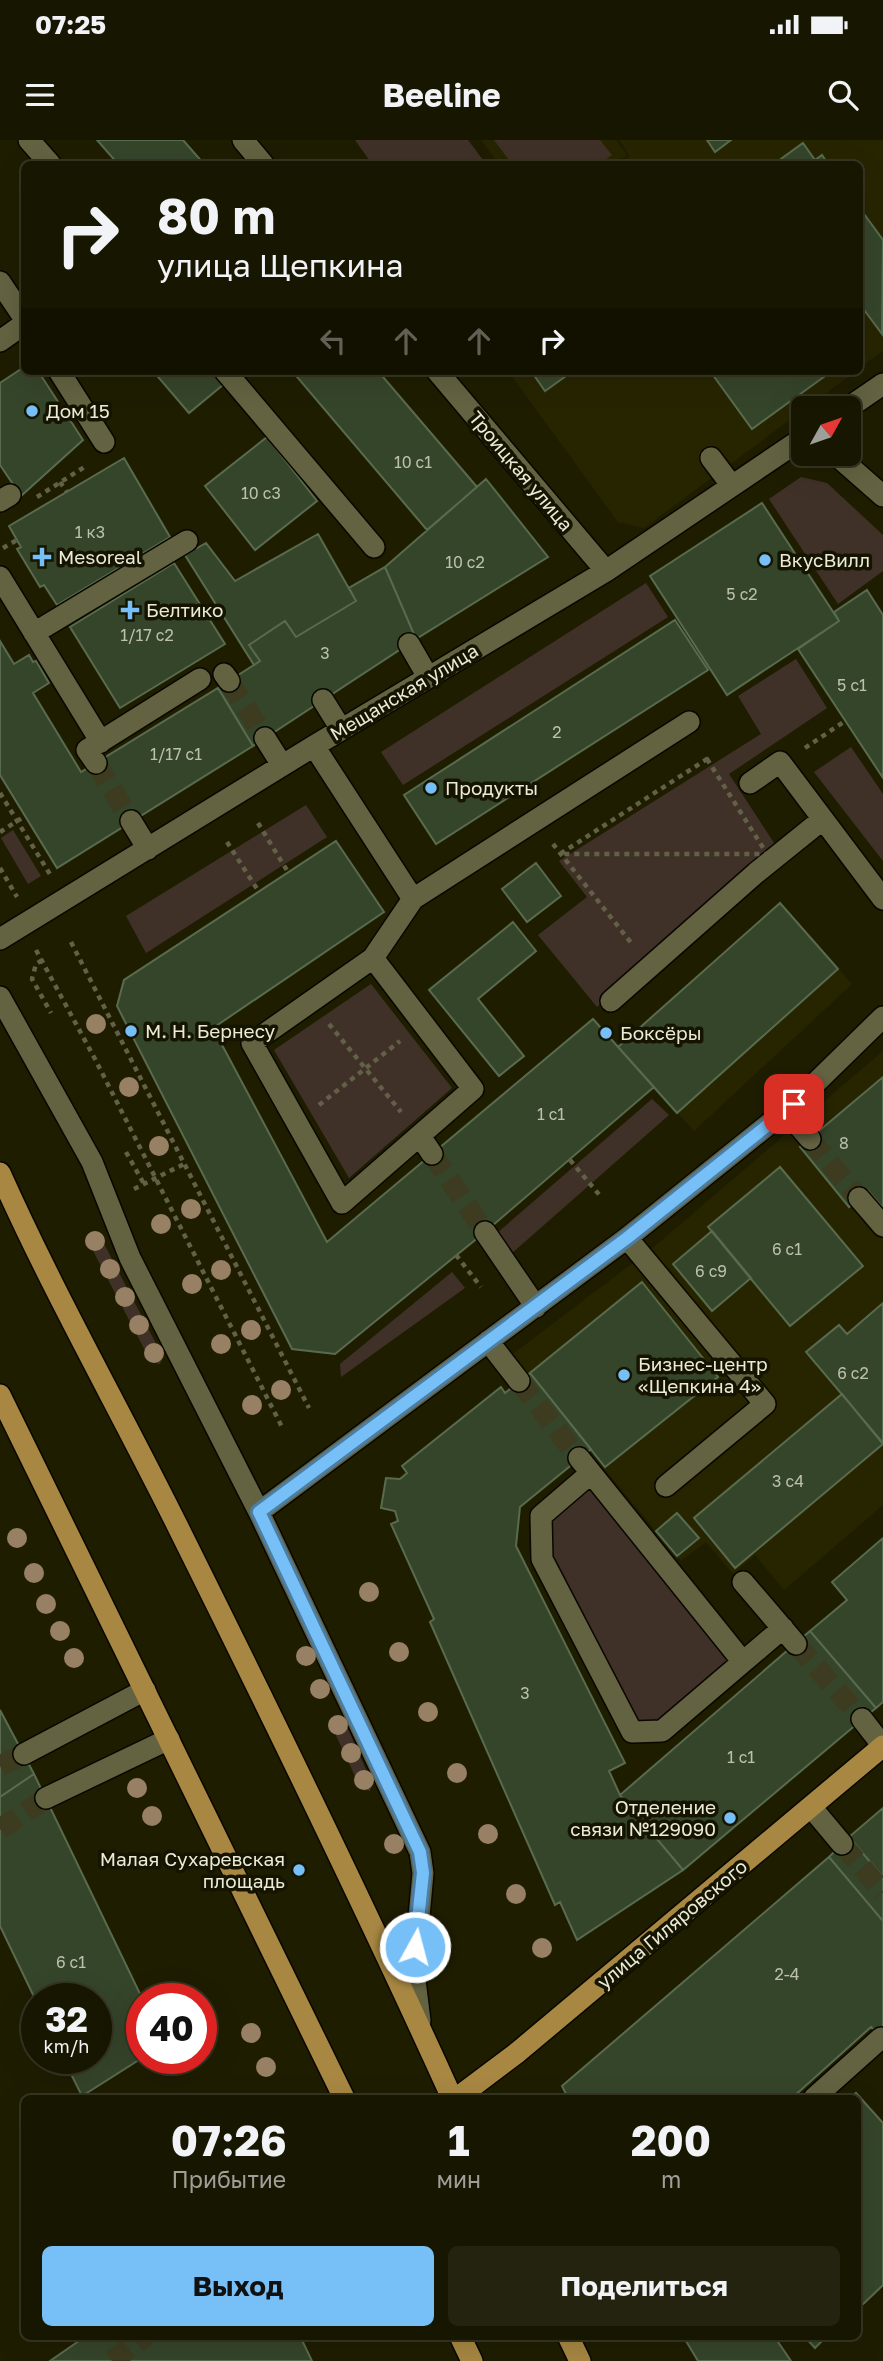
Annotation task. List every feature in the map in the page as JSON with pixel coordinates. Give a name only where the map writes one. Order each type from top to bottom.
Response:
[{"type":"main road","points":[[0,1173],[36,1254],[177,1524],[451,2095]]},
{"type":"main road","points":[[0,1195],[36,1254]]},
{"type":"main road","points":[[0,1398],[7,1427],[145,1690],[343,2095]]},
{"type":"main road","name":"улица Гиляровского","points":[[461,2095],[518,2052],[883,1746]]},
{"type":"main road","points":[[462,2340],[472,2361]]},
{"type":"main road","points":[[570,2340],[580,2361]]},
{"type":"street","points":[[29,140],[47,161]]},
{"type":"street","points":[[243,140],[260,161]]},
{"type":"street","points":[[0,282],[21,314]]},
{"type":"street","points":[[0,341],[21,326]]},
{"type":"street","points":[[62,375],[104,442]]},
{"type":"street","points":[[228,375],[374,547]]},
{"type":"street","name":"Троицкая улица","points":[[440,375],[607,571]]},
{"type":"street","points":[[861,399],[883,384]]},
{"type":"street","name":"Мещанская улица","points":[[0,939],[341,729],[607,571],[791,446]]},
{"type":"street","points":[[711,458],[732,486]]},
{"type":"street","points":[[849,466],[883,496]]},
{"type":"street","points":[[34,633],[187,541]]},
{"type":"street","points":[[0,576],[101,742]]},
{"type":"street","points":[[409,644],[428,677]]},
{"type":"street","points":[[96,763],[87,750],[200,679]]},
{"type":"street","points":[[323,700],[341,729]]},
{"type":"street","points":[[373,958],[473,1089],[426,1145],[342,1203],[252,1042],[373,958],[413,900],[689,722]]},
{"type":"street","points":[[265,738],[282,765]]},
{"type":"street","points":[[314,746],[413,900]]},
{"type":"street","points":[[750,783],[780,762],[883,899]]},
{"type":"street","points":[[611,1001],[766,858],[822,819]]},
{"type":"street","points":[[131,821],[148,849]]},
{"type":"street","points":[[0,997],[92,1162],[130,1258],[259,1512],[422,1858],[414,1972],[422,2033]]},
{"type":"street","points":[[259,1512],[627,1238],[785,1110],[883,1017]]},
{"type":"street","points":[[785,1110],[810,1139]]},
{"type":"street","points":[[859,1198],[883,1226]]},
{"type":"street","points":[[485,1232],[536,1307]]},
{"type":"street","points":[[627,1238],[765,1404],[666,1486]]},
{"type":"street","points":[[488,1341],[519,1381]]},
{"type":"street","points":[[743,1582],[789,1636],[743,1662],[662,1731],[632,1732],[542,1559],[541,1516],[585,1466],[743,1662]]},
{"type":"street","points":[[24,1754],[145,1690]]},
{"type":"street","points":[[862,1719],[883,1746]]},
{"type":"street","points":[[46,1798],[169,1739]]},
{"type":"street","points":[[811,1807],[842,1844]]},
{"type":"street","points":[[817,2095],[881,2038]]},
{"type":"path","points":[[5,498],[20,508],[100,457],[104,442]]},
{"type":"path","points":[[60,482],[67,492]]},
{"type":"path","points":[[0,550],[17,540]]},
{"type":"path","points":[[560,854],[707,759],[766,858]]},
{"type":"path","points":[[0,793],[54,880]]},
{"type":"path","points":[[0,832],[25,816]]},
{"type":"path","points":[[258,823],[289,872]]},
{"type":"path","points":[[227,842],[259,892]]},
{"type":"path","points":[[560,854],[766,858]]},
{"type":"path","points":[[560,854],[634,947]]},
{"type":"path","points":[[0,868],[19,900]]},
{"type":"path","points":[[30,940],[156,1178],[282,1427]]},
{"type":"path","points":[[71,942],[309,1408]]},
{"type":"path","points":[[42,960],[36,964],[32,979],[51,1013]]},
{"type":"path","points":[[311,1002],[426,1145]]},
{"type":"path","points":[[297,1122],[423,1024]]},
{"type":"path","points":[[126,1152],[144,1184]]},
{"type":"path","points":[[570,1160],[602,1198]]},
{"type":"path","points":[[130,1192],[186,1163]]},
{"type":"path","points":[[456,1255],[481,1287]]},
{"type":"shaded area","points":[[355,140],[468,140],[484,161],[370,161]]},
{"type":"shaded area","points":[[481,140],[616,140],[627,155],[619,161],[497,161]]},
{"type":"shaded area","points":[[494,140],[600,140],[612,155],[603,161],[510,161]]},
{"type":"shaded area","points":[[619,140],[883,140],[883,351],[863,365],[863,161],[623,161],[630,156]]},
{"type":"shaded area","points":[[511,375],[851,375],[822,396],[791,396],[791,419],[644,528],[618,522]]},
{"type":"shaded area","points":[[801,477],[827,483],[883,535],[883,571],[838,604],[769,499]]},
{"type":"shaded area","points":[[646,583],[668,617],[403,785],[381,752]]},
{"type":"shaded area","points":[[796,659],[827,708],[729,774],[778,849],[597,1007],[538,935],[587,897],[559,861],[761,734],[738,696]]},
{"type":"shaded area","points":[[851,747],[883,794],[883,861],[814,772]]},
{"type":"shaded area","points":[[306,805],[327,837],[146,953],[126,916]]},
{"type":"shaded area","points":[[13,830],[41,876],[28,884],[1,838]]},
{"type":"shaded area","points":[[780,903],[852,984],[694,1131],[618,1047]]},
{"type":"shaded area","points":[[371,984],[452,1088],[349,1178],[274,1050]]},
{"type":"shaded area","points":[[883,1051],[883,1505],[784,1590],[755,1555],[733,1574],[706,1542],[681,1561],[510,1356],[654,1247]]},
{"type":"shaded area","points":[[652,1099],[669,1115],[511,1254],[496,1234]]},
{"type":"shaded area","points":[[93,1233],[100,1236],[163,1357],[160,1364],[151,1362],[89,1243],[88,1237]]},
{"type":"shaded area","points":[[452,1272],[465,1288],[341,1377],[340,1364]]},
{"type":"shaded area","points":[[589,1486],[731,1662],[662,1723],[636,1722],[549,1559],[548,1519]]},
{"type":"shaded area","points":[[338,1717],[344,1720],[372,1783],[370,1791],[361,1789],[332,1727],[331,1721]]},
{"type":"building","points":[[97,140],[183,140],[201,161],[115,161]]},
{"type":"building","points":[[707,140],[731,140],[715,152]]},
{"type":"building","points":[[803,143],[815,160],[822,155],[826,161],[778,161]]},
{"type":"building","points":[[863,212],[883,240],[882,334],[863,308]]},
{"type":"building","name":"Дом 15","points":[[21,369],[21,375],[41,375],[83,440],[21,496],[0,465],[0,383]]},
{"type":"building","points":[[156,375],[216,375],[224,384],[189,413]]},
{"type":"building","points":[[295,375],[381,375],[477,487],[427,530]]},
{"type":"building","points":[[534,375],[567,375],[545,391]]},
{"type":"building","points":[[713,375],[826,375],[798,396],[791,396],[791,401],[752,429]]},
{"type":"building","points":[[267,437],[317,501],[255,550],[205,486]]},
{"type":"building","points":[[124,458],[170,537],[57,605],[44,585],[40,587],[17,549],[21,547],[9,526]]},
{"type":"building","points":[[486,479],[548,557],[416,639],[385,567]]},
{"type":"building","points":[[762,503],[839,621],[727,695],[650,576]]},
{"type":"building","points":[[318,534],[356,601],[296,637],[285,621],[249,645],[260,661],[254,665],[185,555],[206,543],[235,581]]},
{"type":"building","points":[[174,563],[225,644],[120,708],[70,627]]},
{"type":"building","points":[[385,567],[416,639],[253,746],[218,688],[260,661],[249,645],[285,621],[296,637],[356,601],[349,588]]},
{"type":"building","points":[[867,590],[883,615],[883,778],[798,649],[839,621],[834,612]]},
{"type":"building","points":[[675,620],[708,670],[436,844],[404,795]]},
{"type":"building","points":[[0,641],[14,664],[29,655],[33,662],[36,661],[49,683],[33,693],[81,772],[218,688],[253,746],[57,868],[0,775]]},
{"type":"building","points":[[336,841],[384,912],[213,1028],[327,1242],[593,1019],[654,1087],[485,1232],[335,1354],[292,1349],[117,1006],[124,980]]},
{"type":"building","points":[[536,863],[561,896],[527,922],[502,889]]},
{"type":"building","points":[[780,903],[838,969],[677,1113],[618,1047]]},
{"type":"building","points":[[513,922],[536,951],[478,999],[524,1056],[499,1076],[429,990]]},
{"type":"building","points":[[883,1077],[883,1208],[868,1191],[849,1207],[800,1147]]},
{"type":"building","points":[[780,1167],[863,1266],[790,1326],[708,1227]]},
{"type":"building","points":[[712,1231],[751,1278],[712,1311],[673,1264]]},
{"type":"building","name":"Бизнес-центр «Щепкина 4»","points":[[642,1282],[718,1377],[605,1467],[530,1373]]},
{"type":"building","points":[[883,1303],[883,1443],[806,1352],[839,1325],[847,1334]]},
{"type":"building","points":[[530,1373],[591,1449],[520,1507],[516,1546],[625,1763],[609,1771],[620,1795],[683,1870],[577,1940],[560,1902],[555,1905],[430,1622],[434,1619],[391,1524],[398,1521],[395,1511],[381,1508],[386,1478],[400,1479],[407,1473],[402,1466],[501,1387],[505,1393]]},
{"type":"building","points":[[842,1394],[883,1444],[735,1568],[694,1518]]},
{"type":"building","points":[[677,1513],[699,1538],[677,1556],[656,1531]]},
{"type":"building","points":[[883,1538],[883,1702],[876,1708],[810,1631],[847,1600],[832,1582]]},
{"type":"building","points":[[810,1631],[876,1708],[683,1870],[620,1795]]},
{"type":"building","points":[[0,1710],[34,1774],[0,1797]]},
{"type":"building","points":[[34,1774],[135,1983],[126,1983],[126,2068],[82,2095],[71,2074],[112,2074],[112,1983],[27,1983],[0,1926],[0,1797]]},
{"type":"building","points":[[883,1808],[883,1877],[849,1837]]},
{"type":"building","points":[[849,1837],[883,1877],[883,1921],[829,1857]]},
{"type":"building","points":[[829,1857],[883,1921],[883,2040],[871,2027],[795,2095],[566,2095],[562,2086]]},
{"type":"building","points":[[861,2099],[883,2123],[883,2285],[861,2306]]},
{"type":"building","points":[[80,2340],[302,2340],[312,2361],[50,2361]]},
{"type":"building","points":[[685,2340],[777,2340],[791,2361],[698,2361]]},
{"type":"building","points":[[808,2340],[823,2340],[815,2348]]},
{"type":"tunnel","points":[[229,681],[265,738]]},
{"type":"tunnel","points":[[96,763],[131,821]]},
{"type":"tunnel","points":[[810,1139],[859,1198]]},
{"type":"tunnel","points":[[432,1154],[485,1232]]},
{"type":"tunnel","points":[[519,1381],[579,1458]]},
{"type":"tunnel","points":[[796,1644],[862,1719]]},
{"type":"tunnel","points":[[0,1766],[24,1754]]},
{"type":"tunnel","points":[[0,1829],[46,1798]]},
{"type":"tunnel","points":[[842,1844],[883,1892]]},
{"type":"tunnel","points":[[112,2361],[141,2340]]},
{"type":"place","name":"Дом 15","points":[[32,411]]},
{"type":"place","name":"Mesoreal","points":[[42,557]]},
{"type":"place","name":"ВкусВилл","points":[[765,560]]},
{"type":"place","name":"Белтико","points":[[130,610]]},
{"type":"place","name":"Продукты","points":[[431,788]]},
{"type":"place","name":"М. Н. Бернесу","points":[[131,1031]]},
{"type":"place","name":"Боксёры","points":[[606,1033]]},
{"type":"place","name":"Бизнес-центр «Щепкина 4»","points":[[624,1375]]},
{"type":"place","name":"Отделение связи №129090","points":[[730,1818]]},
{"type":"place","name":"Малая Сухаревская площадь","points":[[299,1870]]},
{"type":"route","points":[[415,1947],[423,1873],[420,1852],[259,1512],[627,1238],[794,1104]]}]
